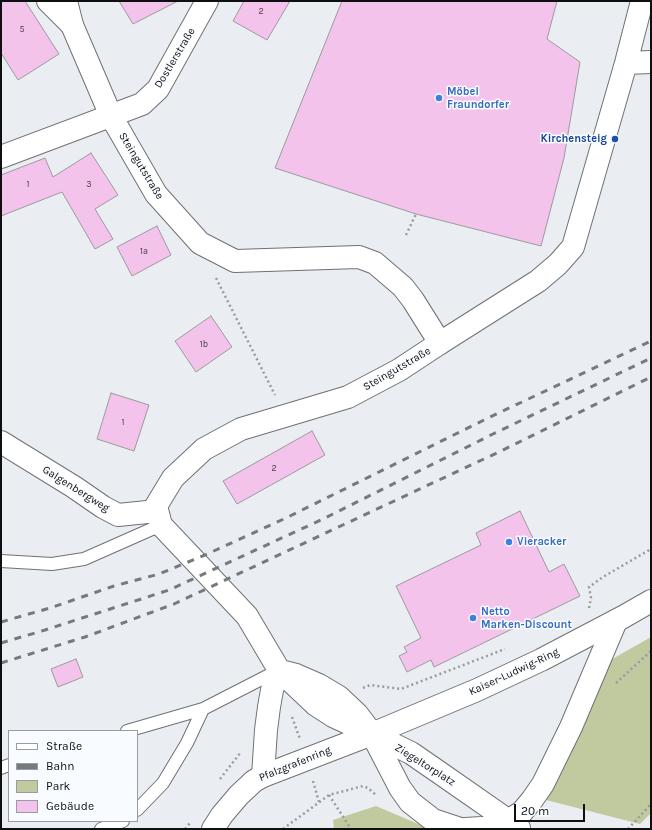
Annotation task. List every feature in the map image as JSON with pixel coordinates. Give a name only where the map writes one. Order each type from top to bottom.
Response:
[{"type":"street","name":"Steingutstraße","points":[[48,1],[72,25]]},
{"type":"street","name":"Steingutstraße","points":[[66,1],[72,25],[112,116],[156,194],[200,243],[236,260],[359,257],[375,263],[403,287],[440,343],[398,370],[348,397],[241,428],[204,449],[173,478],[156,506],[159,518]]},
{"type":"street","name":"Dostlerstraße","points":[[1,157],[142,104],[158,89],[207,1]]},
{"type":"street","points":[[440,343],[538,281],[558,264],[573,247],[626,63],[642,1]]},
{"type":"street","points":[[626,63],[651,62]]},
{"type":"street","name":"Galgenbergweg","points":[[1,442],[118,515],[159,518]]},
{"type":"street","points":[[159,518],[248,616],[279,670],[316,705],[333,716],[372,734]]},
{"type":"street","name":"Kaiser-Ludwig-Ring","points":[[372,734],[477,690],[541,660],[651,601]]},
{"type":"street","points":[[465,829],[514,825],[543,784],[571,727],[616,621]]},
{"type":"street","points":[[279,670],[296,675],[319,685],[339,697],[357,714],[372,734]]},
{"type":"street","points":[[263,776],[269,707],[272,690],[279,670]]},
{"type":"street","name":"Pfalzgrafenring","points":[[220,824],[239,795],[254,781],[263,776],[372,734]]},
{"type":"street","name":"Ziegeltorplatz","points":[[372,734],[411,753],[514,825]]},
{"type":"street","name":"Ziegeltorplatz","points":[[372,734],[400,788],[410,802],[433,820],[460,829]]},
{"type":"lane","points":[[1,561],[52,564],[84,559],[159,518]]},
{"type":"lane","points":[[130,730],[202,709],[279,670]]},
{"type":"lane","points":[[138,809],[164,783],[187,743],[202,709]]},
{"type":"lane","points":[[101,829],[120,822]]},
{"type":"path","points":[[406,235],[416,214]]},
{"type":"path","points":[[200,243],[259,365],[286,416]]},
{"type":"path","points":[[587,611],[591,606],[589,587],[603,577],[651,549]]},
{"type":"path","points":[[339,697],[370,684],[401,689],[510,647]]},
{"type":"path","points":[[283,829],[329,795],[362,786],[368,788],[379,798]]},
{"type":"path","points":[[329,795],[351,829]]},
{"type":"path","points":[[628,829],[651,804]]},
{"type":"green space","points":[[651,637],[651,813],[640,824],[546,800],[607,662]]},
{"type":"green space","points":[[376,806],[430,829],[334,829],[333,820]]},
{"type":"building","points":[[1,1],[25,1],[59,54],[18,80],[1,53]]},
{"type":"building","points":[[119,1],[178,1],[133,24]]},
{"type":"building","points":[[244,1],[290,1],[267,40],[233,21]]},
{"type":"building","name":"Möbel Fraundorfer","points":[[342,1],[557,1],[547,39],[580,62],[564,158],[541,246],[416,214],[275,168]]},
{"type":"building","points":[[91,153],[118,195],[95,209],[113,239],[95,249],[62,192],[1,216],[1,175],[45,158],[53,177]]},
{"type":"building","points":[[157,226],[171,255],[132,276],[117,247]]},
{"type":"building","points":[[211,316],[232,347],[196,372],[175,341]]},
{"type":"building","points":[[111,393],[149,405],[134,451],[97,439]]},
{"type":"building","points":[[312,431],[325,455],[237,504],[223,481]]},
{"type":"building","name":"Netto Marken-Discount","points":[[520,511],[549,572],[564,564],[580,596],[434,667],[431,660],[407,672],[399,656],[407,652],[404,647],[421,638],[396,586],[481,545],[476,533]]},
{"type":"building","points":[[76,659],[83,677],[58,687],[51,669]]},
{"type":"railway","points":[[1,622],[50,608],[114,586],[159,574],[205,555],[286,518],[486,419],[651,341]]},
{"type":"railway","points":[[1,643],[169,590],[323,519],[493,434],[651,358]]},
{"type":"railway","points":[[1,663],[85,637],[174,604],[501,451],[651,377]]},
{"type":"place","name":"Möbel Fraundorfer","points":[[439,98]]},
{"type":"place","name":"Kirchensteig","points":[[615,139]]},
{"type":"place","name":"Vieracker","points":[[509,542]]},
{"type":"place","name":"Netto Marken-Discount","points":[[473,618]]}]
